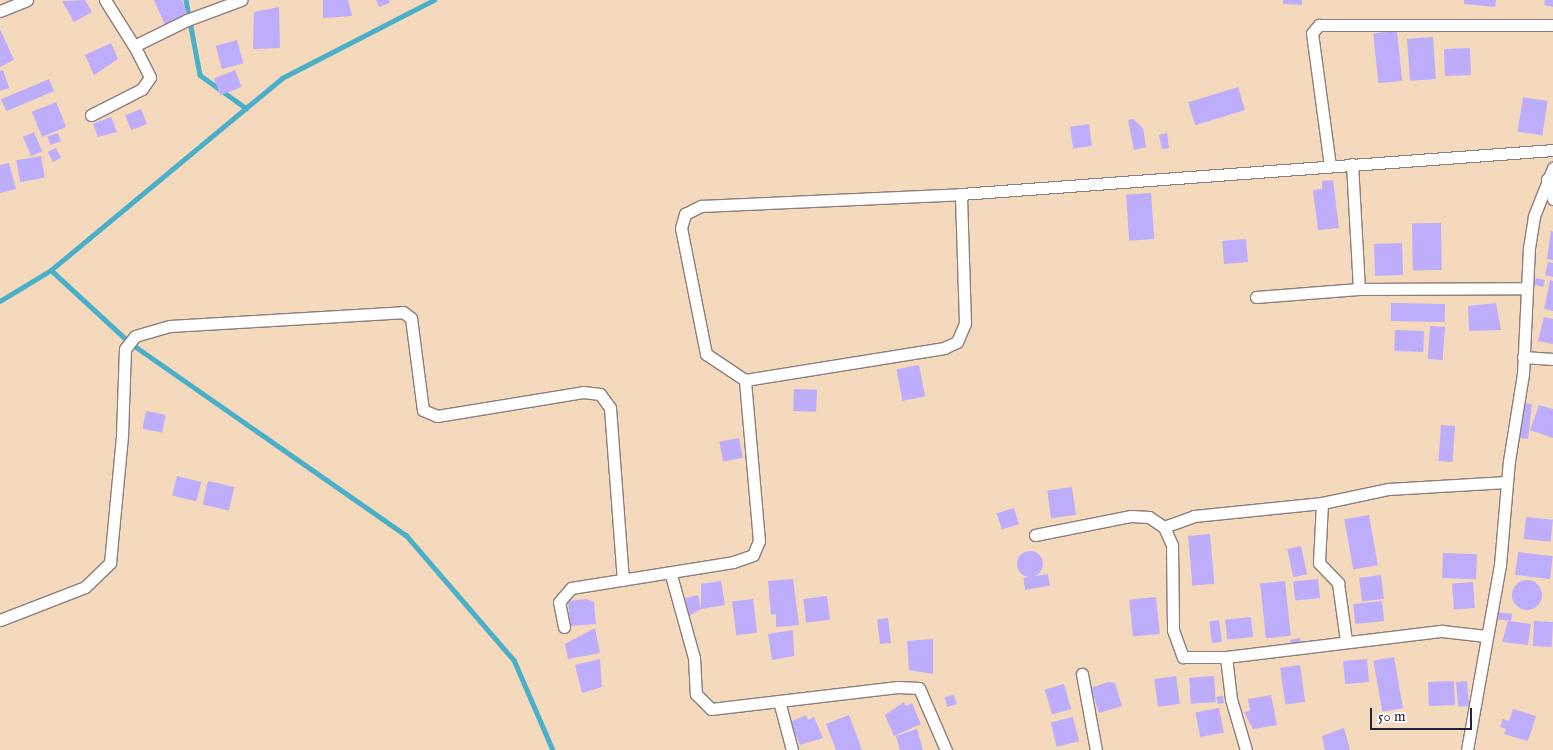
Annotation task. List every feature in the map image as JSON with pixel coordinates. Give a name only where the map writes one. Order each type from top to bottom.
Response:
[{"type":"street","points":[[0,11],[27,0]]},
{"type":"street","points":[[91,115],[142,89],[150,77],[134,46],[105,0]]},
{"type":"street","points":[[134,46],[187,20],[241,0]]},
{"type":"street","points":[[1330,166],[1312,33],[1319,25],[1553,25]]},
{"type":"street","points":[[961,194],[965,323],[957,342],[944,348],[745,380],[706,354],[681,228],[685,214],[701,206],[961,194],[1553,150]]},
{"type":"street","points":[[1352,164],[1359,289]]},
{"type":"street","points":[[1466,750],[1482,681],[1486,636],[1500,565],[1507,482],[1523,356],[1524,288],[1534,216],[1547,179],[1553,168]]},
{"type":"street","points":[[1547,179],[1553,199]]},
{"type":"street","points":[[1256,297],[1359,289],[1524,288]]},
{"type":"street","points":[[0,620],[85,587],[110,563],[122,435],[125,349],[135,336],[170,326],[403,312],[411,318],[423,410],[437,416],[583,392],[600,394],[610,408],[623,580]]},
{"type":"street","points":[[1523,356],[1553,359]]},
{"type":"street","points":[[564,627],[559,602],[571,588],[671,575],[753,555],[759,541],[745,380]]},
{"type":"street","points":[[1164,527],[1194,516],[1322,503],[1388,489],[1507,482]]},
{"type":"street","points":[[1322,503],[1319,563],[1338,583],[1346,641]]},
{"type":"street","points":[[1036,535],[1131,516],[1149,517],[1164,527],[1172,545],[1175,642],[1183,657],[1226,657],[1346,641],[1442,631],[1486,636]]},
{"type":"street","points":[[671,575],[694,658],[696,694],[711,709],[919,688],[946,750]]},
{"type":"street","points":[[1226,657],[1231,699],[1246,750]]},
{"type":"street","points":[[1082,674],[1096,750]]},
{"type":"street","points":[[779,701],[792,750]]},
{"type":"building","points":[[85,0],[92,12],[74,22],[62,1]]},
{"type":"building","points":[[154,0],[182,0],[188,15],[165,25]]},
{"type":"building","points":[[323,0],[348,0],[352,16],[323,18]]},
{"type":"building","points":[[376,0],[389,0],[390,3],[379,7]]},
{"type":"building","points":[[1283,0],[1302,0],[1302,5],[1283,4]]},
{"type":"building","points":[[1464,0],[1496,0],[1495,7],[1464,4]]},
{"type":"building","points":[[1545,0],[1553,0],[1553,7],[1544,5]]},
{"type":"building","points":[[279,7],[280,48],[253,49],[254,12]]},
{"type":"building","points":[[0,29],[14,60],[0,67]]},
{"type":"building","points":[[1397,31],[1402,81],[1378,83],[1373,34]]},
{"type":"building","points":[[1433,37],[1436,79],[1410,81],[1407,39]]},
{"type":"building","points":[[237,40],[243,63],[222,69],[216,46]]},
{"type":"building","points":[[111,43],[118,59],[94,75],[85,55]]},
{"type":"building","points":[[1470,48],[1471,75],[1445,76],[1444,49]]},
{"type":"building","points":[[3,70],[9,88],[0,91],[0,71]]},
{"type":"building","points":[[235,70],[242,87],[220,95],[214,79]]},
{"type":"building","points":[[49,79],[54,91],[6,111],[1,99]]},
{"type":"building","points":[[1238,87],[1245,110],[1195,125],[1188,102]]},
{"type":"building","points":[[1523,97],[1548,101],[1542,135],[1518,132]]},
{"type":"building","points":[[56,102],[66,127],[42,137],[32,112]]},
{"type":"building","points":[[141,109],[147,124],[131,130],[125,115]]},
{"type":"building","points":[[111,117],[117,132],[98,137],[93,124]]},
{"type":"building","points":[[1133,119],[1143,128],[1146,147],[1134,150],[1128,120]]},
{"type":"building","points":[[1089,124],[1092,146],[1073,148],[1070,127]]},
{"type":"building","points":[[34,132],[42,151],[31,156],[23,137]]},
{"type":"building","points":[[58,133],[61,142],[50,145],[48,136]]},
{"type":"building","points":[[1167,133],[1169,148],[1162,149],[1159,135]]},
{"type":"building","points":[[56,148],[61,158],[53,162],[48,152]]},
{"type":"building","points":[[41,156],[45,178],[20,182],[16,160]]},
{"type":"building","points":[[9,163],[16,189],[0,193],[0,165]]},
{"type":"building","points":[[1333,180],[1339,228],[1318,230],[1313,190],[1322,189],[1322,181]]},
{"type":"building","points":[[1151,193],[1154,239],[1129,241],[1126,195]]},
{"type":"building","points":[[1441,223],[1442,270],[1413,270],[1412,224]]},
{"type":"building","points":[[1551,231],[1553,232],[1553,260],[1547,259]]},
{"type":"building","points":[[1246,239],[1248,262],[1224,264],[1222,241]]},
{"type":"building","points":[[1402,243],[1403,275],[1375,276],[1374,244]]},
{"type":"building","points":[[1548,262],[1553,263],[1553,277],[1545,275]]},
{"type":"building","points":[[1536,278],[1545,280],[1543,287],[1534,285]]},
{"type":"building","points":[[1550,280],[1553,281],[1553,311],[1544,309]]},
{"type":"building","points":[[1391,303],[1445,304],[1445,322],[1391,321]]},
{"type":"building","points":[[1496,303],[1501,330],[1469,331],[1468,306]]},
{"type":"building","points":[[1544,317],[1553,319],[1553,344],[1538,341]]},
{"type":"building","points":[[1430,326],[1445,327],[1443,360],[1428,359]]},
{"type":"building","points":[[1395,330],[1424,331],[1423,352],[1394,351]]},
{"type":"building","points":[[919,365],[925,396],[903,401],[896,369]]},
{"type":"building","points":[[794,389],[817,390],[816,412],[793,411]]},
{"type":"building","points":[[1522,403],[1532,404],[1528,439],[1518,438]]},
{"type":"building","points":[[1539,405],[1553,409],[1553,438],[1530,430]]},
{"type":"building","points":[[146,411],[166,415],[162,432],[143,429]]},
{"type":"building","points":[[1441,425],[1455,426],[1452,462],[1438,461]]},
{"type":"building","points":[[739,438],[743,458],[723,461],[719,442]]},
{"type":"building","points":[[177,476],[201,482],[196,501],[172,495]]},
{"type":"building","points":[[208,481],[234,487],[229,510],[203,504]]},
{"type":"building","points":[[1072,487],[1076,515],[1051,518],[1047,490]]},
{"type":"building","points":[[1014,508],[1019,524],[1002,530],[997,513]]},
{"type":"building","points":[[1369,515],[1378,565],[1353,570],[1344,519]]},
{"type":"building","points":[[1526,517],[1553,520],[1551,542],[1524,539]]},
{"type":"building","points":[[1210,534],[1214,584],[1192,586],[1188,536]]},
{"type":"building","points":[[1301,546],[1307,574],[1293,577],[1287,549]]},
{"type":"building","points":[[1030,551],[1039,555],[1043,564],[1039,573],[1030,577],[1021,573],[1017,564],[1021,555]]},
{"type":"building","points":[[1518,552],[1553,556],[1550,579],[1515,575]]},
{"type":"building","points":[[1443,553],[1477,554],[1476,579],[1442,578]]},
{"type":"building","points":[[1048,574],[1050,586],[1025,590],[1023,578]]},
{"type":"building","points":[[1381,575],[1384,599],[1362,602],[1359,578]]},
{"type":"building","points":[[793,579],[799,625],[776,627],[776,614],[771,615],[768,581]]},
{"type":"building","points":[[1318,579],[1320,598],[1295,601],[1293,582]]},
{"type":"building","points":[[1527,580],[1537,585],[1542,595],[1537,605],[1527,610],[1517,605],[1512,595],[1517,585]]},
{"type":"building","points":[[721,581],[725,605],[701,609],[701,584]]},
{"type":"building","points":[[1285,581],[1291,636],[1266,638],[1260,584]]},
{"type":"building","points":[[1473,582],[1475,608],[1454,609],[1452,583]]},
{"type":"building","points":[[698,595],[701,609],[689,616],[685,598]]},
{"type":"building","points":[[827,596],[830,620],[806,623],[803,599]]},
{"type":"building","points":[[1156,597],[1160,634],[1133,637],[1129,600]]},
{"type":"building","points":[[587,599],[594,602],[596,624],[570,626],[568,601]]},
{"type":"building","points":[[753,599],[757,633],[736,635],[732,602]]},
{"type":"building","points":[[1382,601],[1384,621],[1355,624],[1353,604]]},
{"type":"building","points":[[1498,612],[1512,614],[1511,621],[1497,619]]},
{"type":"building","points":[[1251,617],[1253,637],[1227,640],[1225,620]]},
{"type":"building","points":[[888,618],[891,643],[880,644],[877,619]]},
{"type":"building","points":[[1219,620],[1222,642],[1212,643],[1209,621]]},
{"type":"building","points":[[1508,621],[1531,624],[1528,645],[1502,642]]},
{"type":"building","points":[[1534,621],[1553,622],[1552,647],[1533,646]]},
{"type":"building","points":[[595,628],[600,653],[568,659],[565,644]]},
{"type":"building","points":[[793,630],[794,656],[772,660],[768,634]]},
{"type":"building","points":[[1300,638],[1301,642],[1291,645],[1290,640]]},
{"type":"building","points":[[933,639],[933,674],[909,670],[907,641]]},
{"type":"building","points":[[1394,657],[1403,708],[1382,712],[1373,661]]},
{"type":"building","points":[[600,659],[602,687],[582,693],[575,665]]},
{"type":"building","points":[[1367,659],[1369,682],[1345,684],[1343,661]]},
{"type":"building","points":[[1300,665],[1305,702],[1285,704],[1280,668]]},
{"type":"building","points":[[1176,676],[1180,704],[1158,707],[1154,679]]},
{"type":"building","points":[[1214,676],[1216,702],[1191,704],[1189,678]]},
{"type":"building","points":[[1454,681],[1455,705],[1429,706],[1428,682]]},
{"type":"building","points":[[1467,681],[1469,706],[1458,707],[1456,682]]},
{"type":"building","points":[[1108,682],[1115,683],[1122,706],[1099,713],[1091,688]]},
{"type":"building","points":[[1064,684],[1071,709],[1052,715],[1045,690]]},
{"type":"building","points":[[954,695],[957,704],[947,707],[945,697]]},
{"type":"building","points":[[1271,695],[1277,725],[1253,729],[1244,712],[1250,711],[1248,699]]},
{"type":"building","points":[[1223,696],[1224,703],[1218,704],[1216,697]]},
{"type":"building","points":[[904,702],[906,706],[912,703],[921,724],[894,736],[885,715]]},
{"type":"building","points":[[1219,708],[1224,733],[1200,737],[1195,713]]},
{"type":"building","points":[[1513,709],[1536,716],[1528,741],[1504,734],[1506,729],[1500,727],[1503,719],[1509,721]]},
{"type":"building","points":[[806,715],[808,720],[814,717],[823,738],[800,745],[790,722]]},
{"type":"building","points":[[849,715],[862,750],[836,750],[826,724]]},
{"type":"building","points":[[1073,717],[1079,741],[1057,747],[1051,723]]},
{"type":"building","points":[[1344,728],[1350,750],[1325,750],[1322,736]]},
{"type":"building","points":[[917,729],[923,750],[900,750],[896,736]]},
{"type":"waterway","points":[[186,0],[200,75],[246,108]]},
{"type":"waterway","points":[[0,301],[51,270],[282,78],[434,0]]},
{"type":"waterway","points":[[51,270],[129,342],[406,535],[514,660],[553,750]]}]
